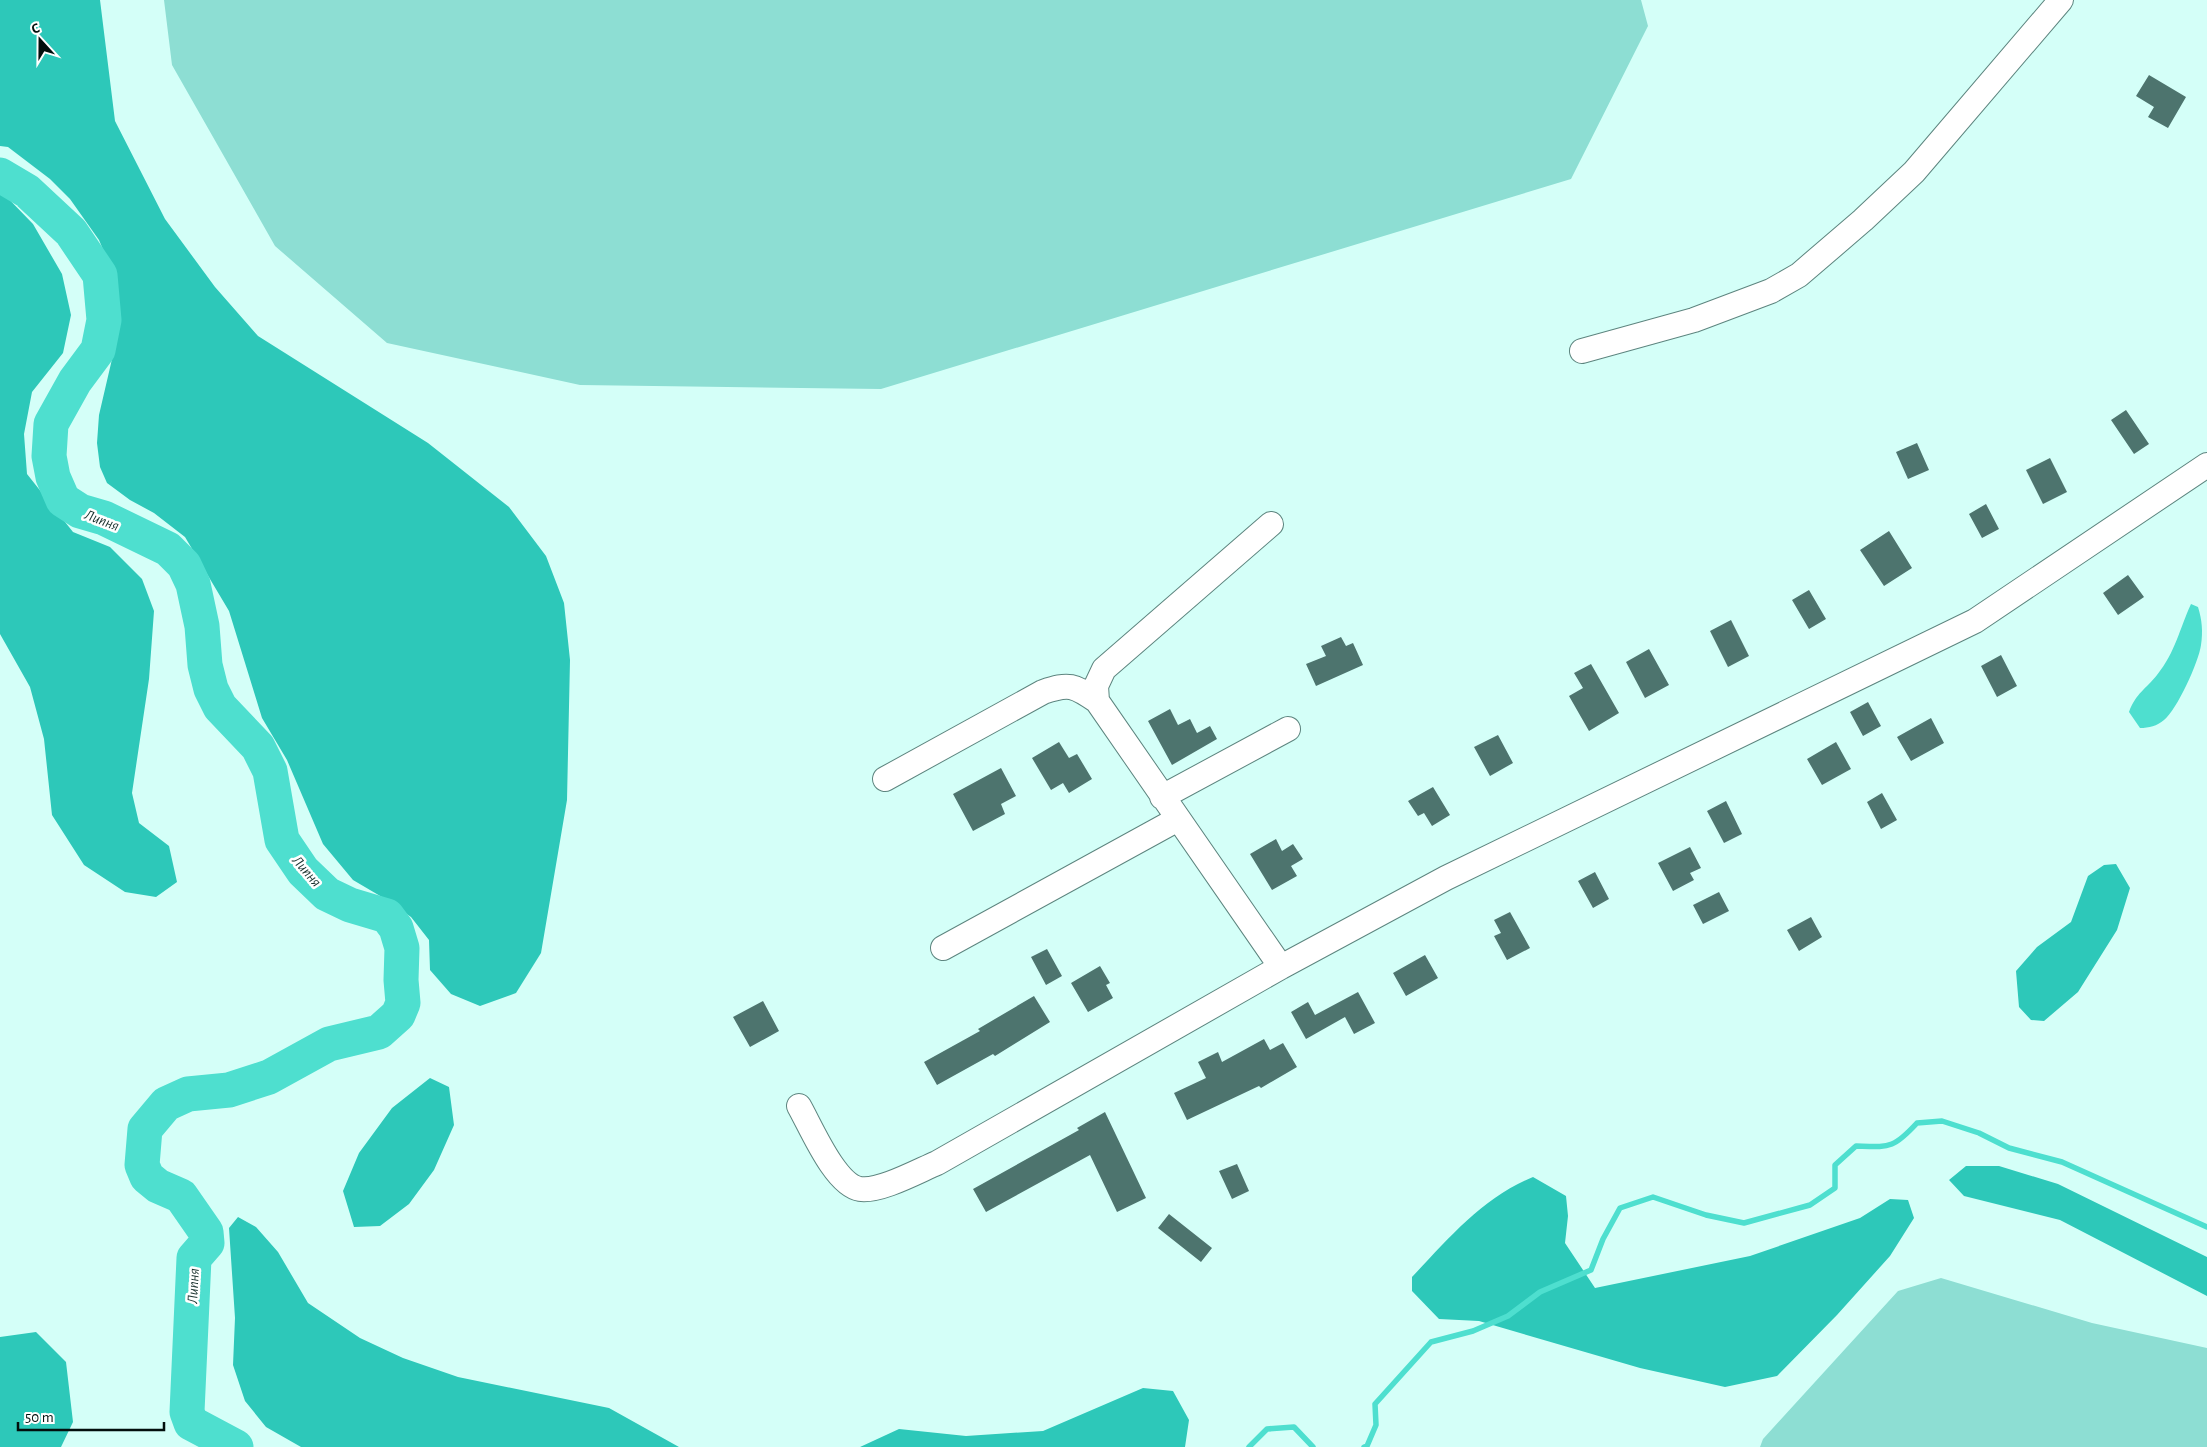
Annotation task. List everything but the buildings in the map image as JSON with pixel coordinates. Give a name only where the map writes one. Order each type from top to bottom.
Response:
[{"type":"street","points":[[1582,351],[1694,320],[1771,291],[1799,275],[1863,220],[1914,172],[2061,0]]},
{"type":"street","points":[[799,1106],[829,1160],[846,1183],[860,1189],[880,1186],[937,1163],[1281,966],[1446,878],[1974,621],[2023,591],[2207,465]]},
{"type":"street","points":[[1097,701],[1096,686],[1104,669],[1271,524]]},
{"type":"street","points":[[885,779],[1043,692],[1063,685],[1077,688],[1097,701],[1281,966]]},
{"type":"street","points":[[1162,797],[1288,729]]},
{"type":"street","points":[[943,948],[1178,819]]},
{"type":"shaded area","points":[[0,0],[100,0],[115,121],[165,219],[215,287],[258,336],[428,443],[509,507],[546,556],[564,603],[570,660],[567,800],[541,953],[516,993],[480,1006],[451,994],[430,970],[429,940],[411,917],[353,880],[323,844],[287,760],[262,718],[229,611],[185,537],[154,513],[130,500],[107,483],[100,467],[97,443],[99,415],[119,329],[112,271],[99,240],[70,199],[50,179],[8,147],[0,146]]},
{"type":"shaded area","points":[[164,0],[1641,0],[1648,26],[1571,179],[881,389],[580,385],[387,343],[275,246],[172,65]]},
{"type":"shaded area","points":[[0,190],[33,224],[62,274],[71,315],[63,353],[32,392],[24,434],[27,474],[73,532],[110,547],[142,579],[154,611],[149,679],[132,793],[139,823],[169,846],[177,882],[156,897],[125,892],[84,865],[52,815],[44,739],[30,687],[0,634]]},
{"type":"shaded area","points":[[2191,604],[2198,607],[2202,630],[2202,640],[2192,673],[2169,715],[2156,725],[2140,728],[2129,712],[2138,696],[2157,675],[2169,657]]},
{"type":"shaded area","points":[[2116,864],[2130,888],[2117,930],[2078,992],[2044,1021],[2031,1020],[2019,1007],[2016,971],[2037,947],[2071,922],[2088,876],[2104,865]]},
{"type":"shaded area","points":[[430,1078],[449,1087],[454,1125],[434,1170],[409,1204],[380,1226],[354,1227],[343,1191],[359,1153],[392,1108]]},
{"type":"shaded area","points":[[1966,1166],[1999,1166],[2058,1184],[2207,1257],[2207,1296],[2060,1220],[1964,1196],[1949,1180]]},
{"type":"shaded area","points":[[1533,1177],[1566,1196],[1568,1216],[1565,1243],[1595,1288],[1750,1256],[1860,1218],[1890,1199],[1908,1200],[1914,1218],[1890,1256],[1837,1315],[1777,1376],[1725,1387],[1640,1368],[1479,1321],[1439,1319],[1412,1291],[1412,1277],[1467,1220],[1498,1196],[1515,1185]]},
{"type":"shaded area","points":[[238,1217],[256,1227],[278,1252],[308,1303],[360,1338],[403,1358],[458,1377],[609,1408],[679,1447],[301,1447],[266,1427],[245,1401],[233,1365],[235,1318],[229,1228]]},
{"type":"shaded area","points":[[1941,1278],[2092,1323],[2207,1348],[2207,1447],[1760,1447],[1763,1439],[1898,1291]]},
{"type":"shaded area","points":[[36,1332],[66,1362],[73,1422],[61,1447],[0,1447],[0,1337]]},
{"type":"shaded area","points":[[1143,1388],[1173,1391],[1189,1420],[1185,1447],[860,1447],[899,1429],[966,1436],[1043,1431]]},
{"type":"waterway","name":"Липня","points":[[0,175],[27,191],[71,232],[100,275],[104,320],[98,350],[75,381],[51,424],[49,456],[53,477],[63,500],[80,511],[104,518],[168,549],[184,565],[193,584],[202,626],[205,665],[211,689],[220,707],[258,747],[270,771],[282,840],[303,871],[327,894],[350,905],[387,916],[396,928],[402,948],[401,980],[403,1003],[398,1015],[379,1032],[329,1044],[269,1077],[229,1090],[188,1094],[166,1104],[145,1129],[142,1165],[147,1177],[158,1186],[181,1196],[206,1232],[207,1243],[194,1258],[187,1412],[191,1423],[236,1447]]},
{"type":"waterway","points":[[1364,1447],[1367,1446],[1376,1425],[1375,1404],[1431,1342],[1473,1331],[1508,1316],[1540,1292],[1591,1270],[1603,1239],[1620,1208],[1653,1197],[1706,1215],[1744,1223],[1810,1205],[1835,1188],[1835,1165],[1856,1146],[1890,1145],[1902,1138],[1917,1123],[1942,1121],[1979,1133],[2009,1148],[2062,1162],[2207,1227]]},
{"type":"waterway","points":[[1249,1447],[1267,1429],[1294,1427],[1313,1447]]}]
